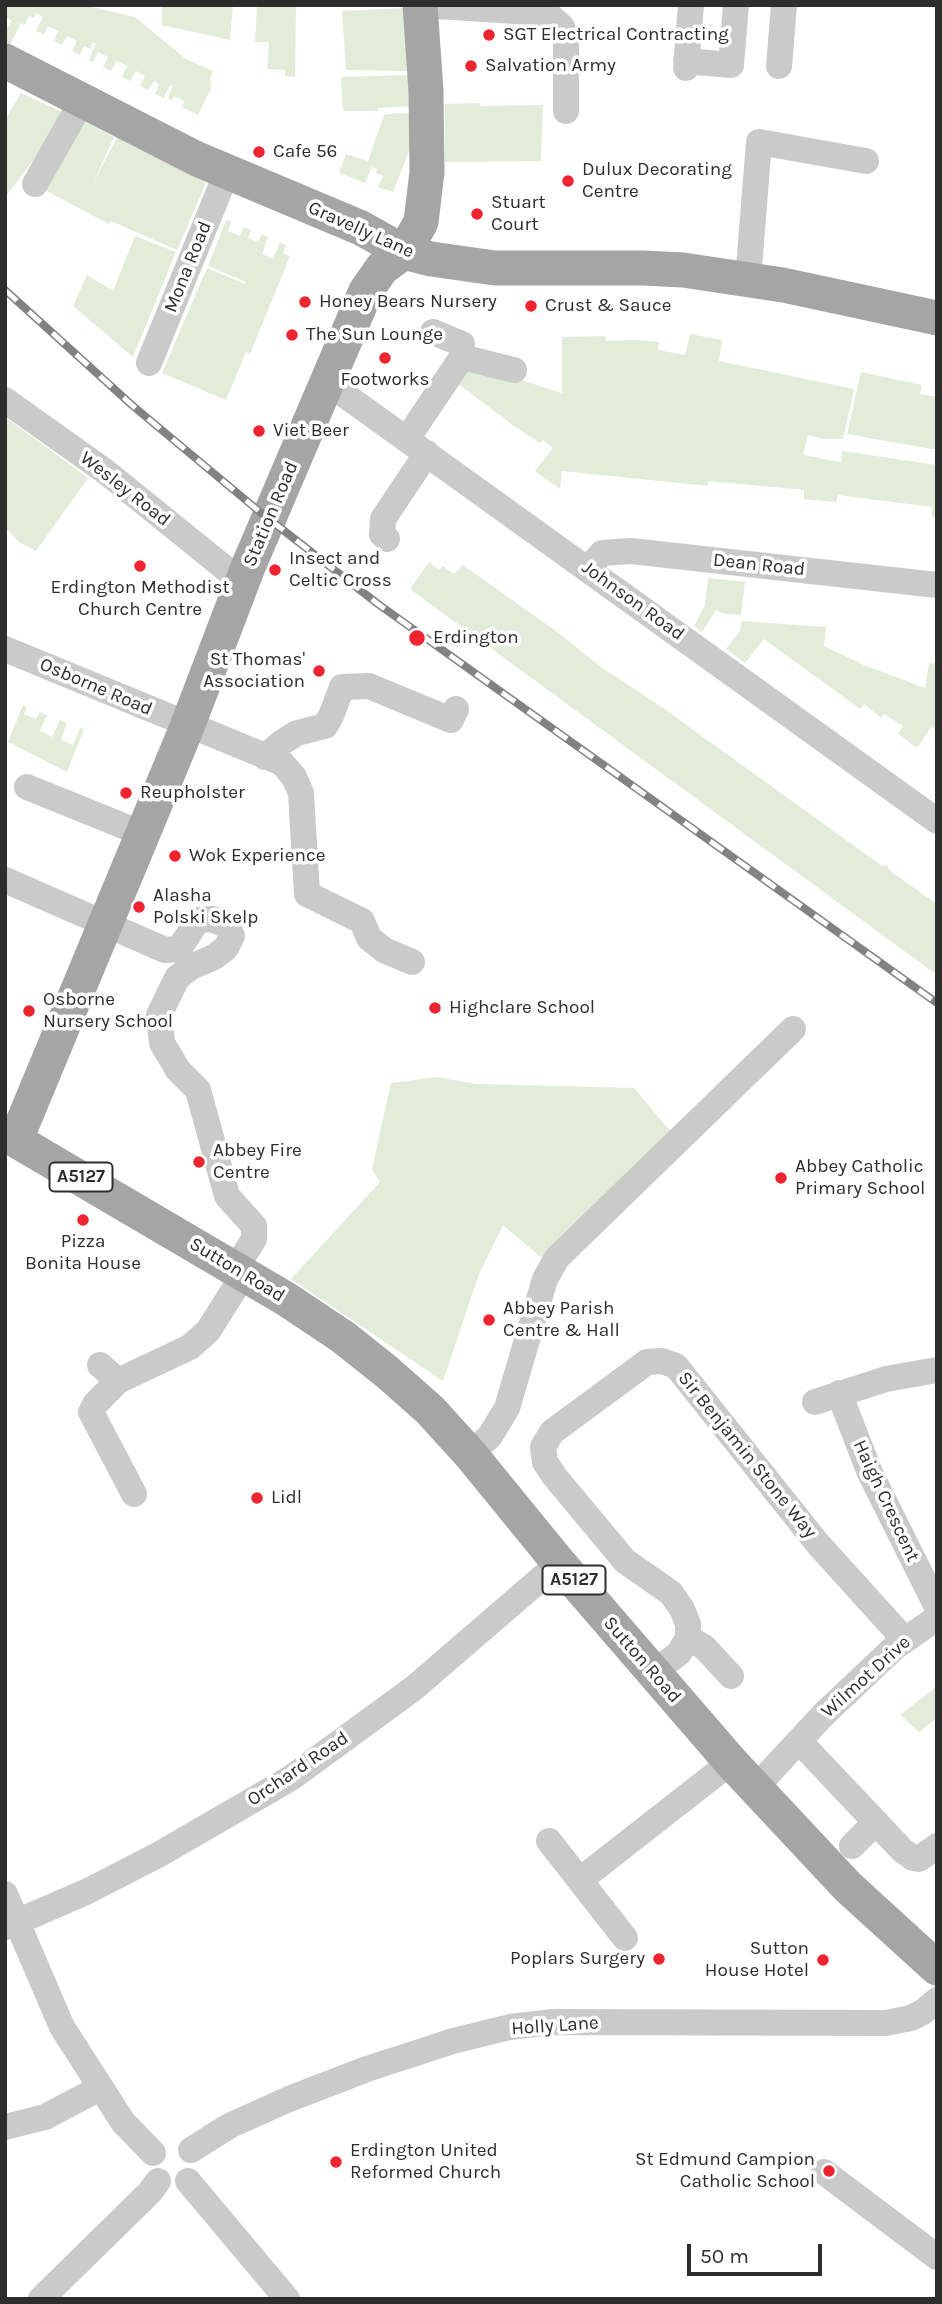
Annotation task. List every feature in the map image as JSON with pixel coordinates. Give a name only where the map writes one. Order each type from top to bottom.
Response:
[{"type":"main road","name":"Station Road","points":[[9,1143],[143,834],[242,582],[366,291],[382,268],[404,252],[421,222],[427,172],[426,91],[420,5]]},
{"type":"main road","name":"Gravelly Lane","points":[[5,61],[227,172],[360,228],[404,252],[431,259],[495,268],[683,270],[748,280],[937,318]]},
{"type":"main road","name":"Sutton Road","points":[[9,1143],[177,1233],[332,1329],[430,1410],[470,1454],[558,1563],[731,1762],[848,1887],[937,1968]]},
{"type":"street","points":[[420,5],[532,12],[552,18],[562,27],[566,37],[566,111]]},
{"type":"street","points":[[691,5],[686,64],[731,65],[736,5]]},
{"type":"street","points":[[779,66],[784,5]]},
{"type":"street","points":[[35,184],[82,101]]},
{"type":"street","points":[[748,280],[759,142],[866,162]]},
{"type":"street","name":"Mona Road","points":[[149,363],[227,172]]},
{"type":"street","points":[[387,539],[382,534],[383,519],[462,357],[462,344],[433,332]]},
{"type":"street","points":[[462,357],[514,370]]},
{"type":"street","name":"Johnson Road","points":[[328,383],[937,821]]},
{"type":"street","name":"Wesley Road","points":[[5,400],[106,472],[242,582]]},
{"type":"street","name":"Dean Road","points":[[588,568],[602,553],[631,551],[937,585]]},
{"type":"street","name":"Osborne Road","points":[[5,649],[282,764],[294,777],[301,793],[307,894],[362,921],[369,938],[384,950],[412,962]]},
{"type":"street","points":[[265,757],[298,733],[325,726],[342,687],[369,686],[451,720],[456,709]]},
{"type":"street","points":[[27,787],[143,834]]},
{"type":"street","points":[[5,880],[165,950],[179,949],[198,920],[214,919],[227,926],[232,936],[226,948],[177,978],[159,1014],[162,1043],[178,1070],[198,1090],[227,1196],[254,1226],[254,1239],[208,1331],[190,1347],[109,1373],[91,1412],[134,1494]]},
{"type":"street","points":[[470,1454],[490,1436],[507,1408],[545,1279],[557,1258],[793,1029]]},
{"type":"street","name":"Sir Benjamin Stone Way","points":[[688,1637],[688,1624],[671,1593],[625,1561],[545,1462],[543,1447],[552,1432],[647,1362],[662,1361],[676,1366],[818,1544],[904,1639]]},
{"type":"street","name":"Haigh Crescent","points":[[937,1370],[886,1379],[827,1398],[870,1473],[937,1607]]},
{"type":"street","name":"Orchard Road","points":[[11,1925],[86,1892],[291,1778],[414,1688],[558,1563]]},
{"type":"street","name":"Wilmot Drive","points":[[755,1788],[824,1714],[904,1639],[937,1618]]},
{"type":"street","points":[[653,1672],[679,1653],[688,1637],[704,1647],[731,1676]]},
{"type":"street","points":[[799,1741],[902,1850],[919,1859],[937,1846]]},
{"type":"street","points":[[580,1880],[731,1762]]},
{"type":"street","points":[[852,1846],[876,1822]]},
{"type":"street","points":[[549,1842],[625,1938]]},
{"type":"street","points":[[5,1894],[11,1925],[62,2027],[123,2122],[153,2153]]},
{"type":"street","name":"Holly Lane","points":[[191,2150],[229,2126],[302,2094],[441,2045],[510,2027],[553,2022],[886,2023],[911,2018],[937,2000]]},
{"type":"street","points":[[5,2127],[45,2117],[100,2088]]},
{"type":"street","points":[[170,2142],[185,2145],[194,2156],[195,2170],[188,2181],[171,2187],[158,2181],[151,2172],[153,2153],[170,2142]]},
{"type":"street","points":[[824,2172],[937,2257]]},
{"type":"street","points":[[41,2299],[158,2181]]},
{"type":"street","points":[[188,2181],[287,2299]]},
{"type":"green space","points":[[5,5],[83,5],[135,17],[186,59],[213,71],[211,89],[198,115],[182,107],[184,101],[174,96],[172,100],[168,98],[173,85],[169,86],[164,98],[155,94],[159,84],[154,81],[148,90],[140,86],[145,76],[136,71],[130,81],[122,77],[127,66],[117,61],[111,71],[103,67],[108,57],[98,52],[93,62],[89,60],[96,43],[93,43],[90,49],[84,46],[80,55],[72,51],[77,41],[67,36],[62,45],[54,41],[58,31],[48,26],[44,35],[36,31],[43,17],[37,13],[34,18],[29,16],[25,25],[21,23],[10,45],[5,42],[5,30],[12,21],[5,16]]},
{"type":"green space","points":[[162,5],[233,5],[230,40],[162,25]]},
{"type":"green space","points":[[257,5],[296,5],[295,77],[285,76],[285,70],[267,69],[269,42],[255,42]]},
{"type":"green space","points":[[405,8],[409,71],[346,70],[342,11]]},
{"type":"green space","points":[[409,75],[411,106],[378,108],[378,111],[343,111],[341,77]]},
{"type":"green space","points":[[21,93],[68,115],[5,197],[5,120]]},
{"type":"green space","points":[[479,103],[480,106],[543,105],[541,161],[445,162],[445,104]]},
{"type":"green space","points":[[414,114],[409,151],[393,192],[378,187],[383,176],[376,173],[377,169],[372,167],[365,183],[339,173],[346,154],[368,161],[384,115]]},
{"type":"green space","points":[[77,118],[114,137],[93,183],[117,138],[206,183],[177,250],[111,221],[109,224],[43,189]]},
{"type":"green space","points":[[226,220],[231,222],[228,231],[240,236],[244,227],[251,230],[248,238],[258,242],[262,234],[268,237],[262,254],[273,259],[280,242],[286,245],[283,253],[290,256],[250,354],[246,352],[226,400],[162,373],[207,268],[245,284],[246,282],[208,266]]},
{"type":"green space","points":[[135,236],[176,252],[133,357],[73,306],[87,275],[113,291]]},
{"type":"green space","points":[[690,334],[722,340],[719,361],[854,389],[843,439],[823,439],[808,435],[803,455],[841,462],[842,451],[937,465],[937,517],[932,517],[932,507],[838,495],[836,502],[804,499],[804,490],[709,481],[708,486],[562,471],[560,489],[535,471],[553,448],[514,426],[454,381],[466,366],[483,368],[562,393],[562,337],[605,336],[606,341],[659,342],[658,350],[685,355]]},
{"type":"green space","points":[[861,372],[922,385],[920,394],[937,397],[937,450],[847,434]]},
{"type":"green space","points":[[5,417],[88,478],[36,551],[19,542],[5,527]]},
{"type":"green space","points":[[429,562],[439,570],[443,566],[454,574],[463,565],[560,634],[601,667],[663,708],[882,866],[886,865],[893,873],[937,904],[937,975],[410,589]]},
{"type":"green space","points":[[708,578],[745,582],[741,615],[716,610],[702,632],[694,626],[705,605]]},
{"type":"green space","points":[[742,621],[826,627],[824,646],[864,665],[925,688],[929,663],[937,664],[937,730],[931,727],[916,747],[898,734],[903,726],[884,714],[881,718],[864,704],[860,709],[764,639],[745,663],[726,649],[740,631]]},
{"type":"green space","points":[[23,705],[27,707],[24,714],[36,719],[40,712],[47,715],[40,731],[52,737],[60,720],[67,723],[61,740],[73,745],[80,728],[84,729],[67,772],[8,742]]},
{"type":"green space","points":[[437,1077],[476,1084],[634,1088],[671,1132],[545,1261],[503,1225],[479,1274],[443,1381],[291,1279],[380,1182],[372,1169],[391,1083]]},
{"type":"green space","points":[[937,1686],[937,1718],[919,1732],[900,1715]]},
{"type":"railway","points":[[5,290],[133,406],[260,512],[378,604],[937,1003]]},
{"type":"place","name":"SGT Electrical Contracting","points":[[489,35]]},
{"type":"place","name":"Salvation Army","points":[[471,66]]},
{"type":"place","name":"Cafe 56","points":[[259,152]]},
{"type":"place","name":"Dulux Decorating Centre","points":[[568,181]]},
{"type":"place","name":"Stuart Court","points":[[477,214]]},
{"type":"place","name":"Honey Bears Nursery","points":[[305,302]]},
{"type":"place","name":"Crust & Sauce","points":[[531,306]]},
{"type":"place","name":"The Sun Lounge","points":[[292,335]]},
{"type":"place","name":"Footworks","points":[[385,358]]},
{"type":"place","name":"Viet Beer","points":[[259,431]]},
{"type":"place","name":"Erdington Methodist Church Centre","points":[[140,566]]},
{"type":"place","name":"Insect and Celtic Cross","points":[[275,570]]},
{"type":"place","name":"Erdington","points":[[417,638]]},
{"type":"place","name":"St Thomas' Association","points":[[319,671]]},
{"type":"place","name":"Reupholster","points":[[126,793]]},
{"type":"place","name":"Wok Experience","points":[[175,856]]},
{"type":"place","name":"Alasha Polski Skelp","points":[[139,907]]},
{"type":"place","name":"Highclare School","points":[[435,1008]]},
{"type":"place","name":"Osborne Nursery School","points":[[29,1011]]},
{"type":"place","name":"Abbey Fire Centre","points":[[199,1162]]},
{"type":"place","name":"Abbey Catholic Primary School","points":[[781,1178]]},
{"type":"place","name":"Pizza Bonita House","points":[[83,1220]]},
{"type":"place","name":"Abbey Parish Centre & Hall","points":[[489,1320]]},
{"type":"place","name":"Lidl","points":[[257,1498]]},
{"type":"place","name":"Poplars Surgery","points":[[659,1959]]},
{"type":"place","name":"Sutton House Hotel","points":[[823,1960]]},
{"type":"place","name":"Erdington United Reformed Church","points":[[336,2162]]},
{"type":"place","name":"St Edmund Campion Catholic School","points":[[829,2171]]}]
